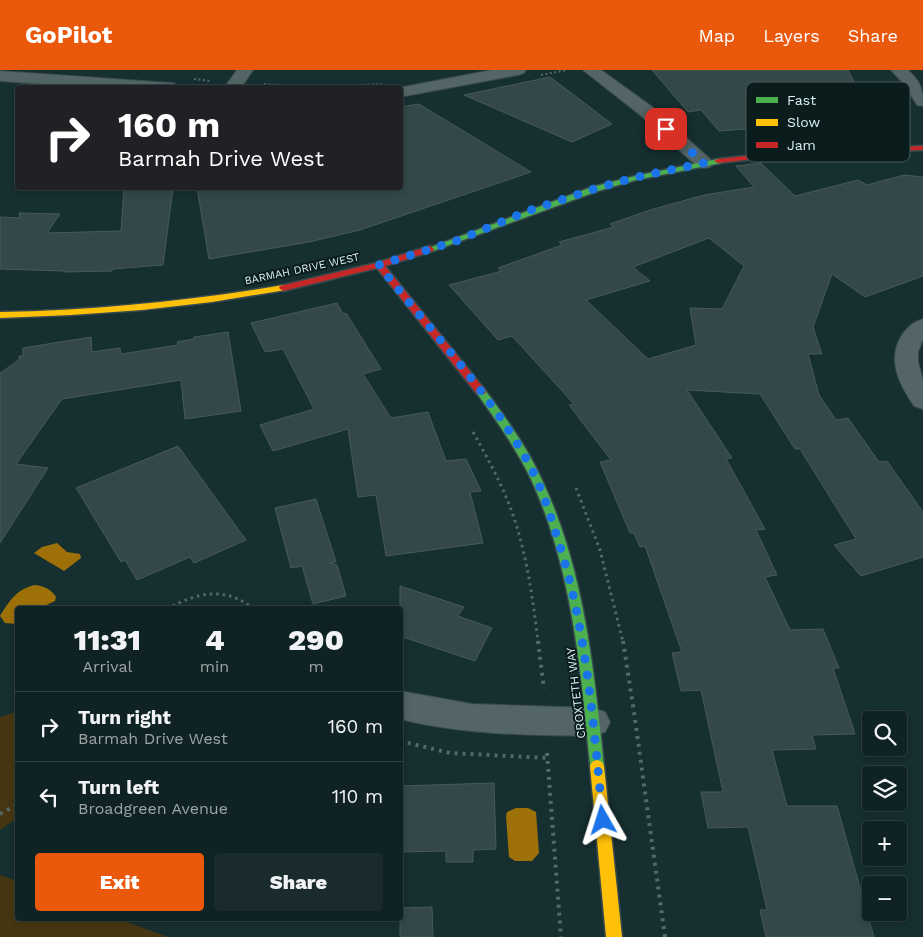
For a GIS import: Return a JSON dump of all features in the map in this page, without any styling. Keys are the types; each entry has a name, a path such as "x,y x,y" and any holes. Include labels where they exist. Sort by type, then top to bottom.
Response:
{"street":[{"path":"234,85 245,70"},
{"path":"403,91 518,70"},
{"path":"591,70 645,110 704,163"},
{"path":"899,70 910,81 923,101"},
{"path":"0,76 140,85"},
{"name":"BARMAH DRIVE WEST","path":"910,148 923,148"},
{"name":"BARMAH DRIVE WEST","path":"0,315 74,313 192,301 327,278 379,265 456,241 528,211 597,188 637,177 704,163 746,158"},
{"name":"CROXTETH WAY","path":"379,265 491,403 540,486 564,559 581,628 593,722 614,937"},
{"path":"923,326 916,331 908,344 906,354 907,371 923,401"},
{"path":"403,706 424,712 483,720 593,722"}],"path":[{"path":"257,84 276,85"},
{"path":"360,85 383,84"},
{"path":"472,430 494,470 513,514 528,572 544,695"},
{"path":"174,606 202,595 218,593 245,600 251,606"},
{"path":"535,689 544,689"},
{"path":"403,742 450,753 548,758"},
{"path":"547,751 561,937"},
{"path":"0,814 15,806"}],"shaded area":[{"path":"57,543 67,552 80,554 81,558 64,571 34,553 42,547"},
{"path":"35,585 50,590 56,597 55,601 44,606 15,606 15,624 5,623 0,616 19,592"},
{"path":"15,713 15,819 0,830 0,717"},
{"path":"516,808 528,808 536,812 539,853 532,861 515,861 509,857 506,816 507,812"},
{"path":"0,875 15,880 15,921 124,921 168,937 0,937"}],"building":[{"path":"652,70 848,70 854,82 746,82 746,129 719,131 701,110 688,112"},
{"path":"550,77 612,124 572,142 464,95"},
{"path":"419,104 531,172 360,230 309,242 209,259 197,190 403,190 403,107"},
{"path":"761,163 795,196 858,180 867,185 904,175 923,177 923,276 865,297 832,274 813,327 822,354 808,354 819,395 836,420 848,418 879,462 887,461 923,512 923,557 861,576 834,545 856,539 800,449 795,449 760,394 687,390 732,458 726,459 765,529 756,530 777,575 765,577 790,630 823,629 839,668 833,668 855,734 812,735 816,749 772,750 787,806 837,806 862,895 862,921 869,921 874,937 766,937 760,910 767,910 748,827 708,828 701,792 723,792 701,690 681,691 672,653 682,652 645,546 640,547 634,533 630,533 600,462 611,460 569,405 574,404 512,336 498,340 449,285 502,271 498,268 562,245 559,242 614,227 610,224 650,210 704,195 754,187 736,166","holes":["709,238 744,266 722,309 690,308 696,345 648,359 586,300 650,281 633,267"]},
{"path":"124,190 173,190 163,265 112,269 112,271 64,272 0,269 0,217 20,218 19,213 60,214 47,233 121,231"},
{"path":"337,303 343,314 346,313 381,369 363,374 391,418 428,412 446,461 466,459 481,491 470,492 483,543 386,556 376,495 358,497 348,429 273,451 260,425 314,409 283,349 265,352 251,323"},
{"path":"228,332 241,411 185,419 181,380 62,399 16,464 48,468 0,543 0,373 19,360 19,356 23,356 23,348 91,337 92,352 120,348 121,354 178,345 177,342 194,339 194,337"},
{"path":"178,446 246,540 194,563 190,557 137,580 125,560 121,562 76,488"},
{"path":"316,499 336,562 330,563 337,565 346,596 313,604 302,566 291,568 275,508"},
{"path":"400,586 464,607 458,616 492,628 475,661 403,637 403,606 400,606"},
{"path":"494,783 496,849 473,850 473,862 446,862 446,851 403,852 403,786"},
{"path":"432,907 433,937 400,937 400,921 403,921 403,908"}],"traffic: fast":[{"path":"430,249 595,189 635,178 718,161"},
{"path":"481,392 507,428 530,466 542,492 565,558 580,627 590,696 597,766"}],"traffic: slow":[{"path":"0,315 142,308 283,288"},
{"path":"597,766 614,937"}],"traffic: jam":[{"path":"910,148 923,148"},
{"path":"718,161 746,158"},
{"path":"283,288 380,265 430,249"},
{"path":"379,265 481,392"}],"route":[{"path":"603,820 587,662 581,628 564,559 540,486 491,403 379,265 456,241 528,211 597,188 637,177 704,163 666,129"}]}
